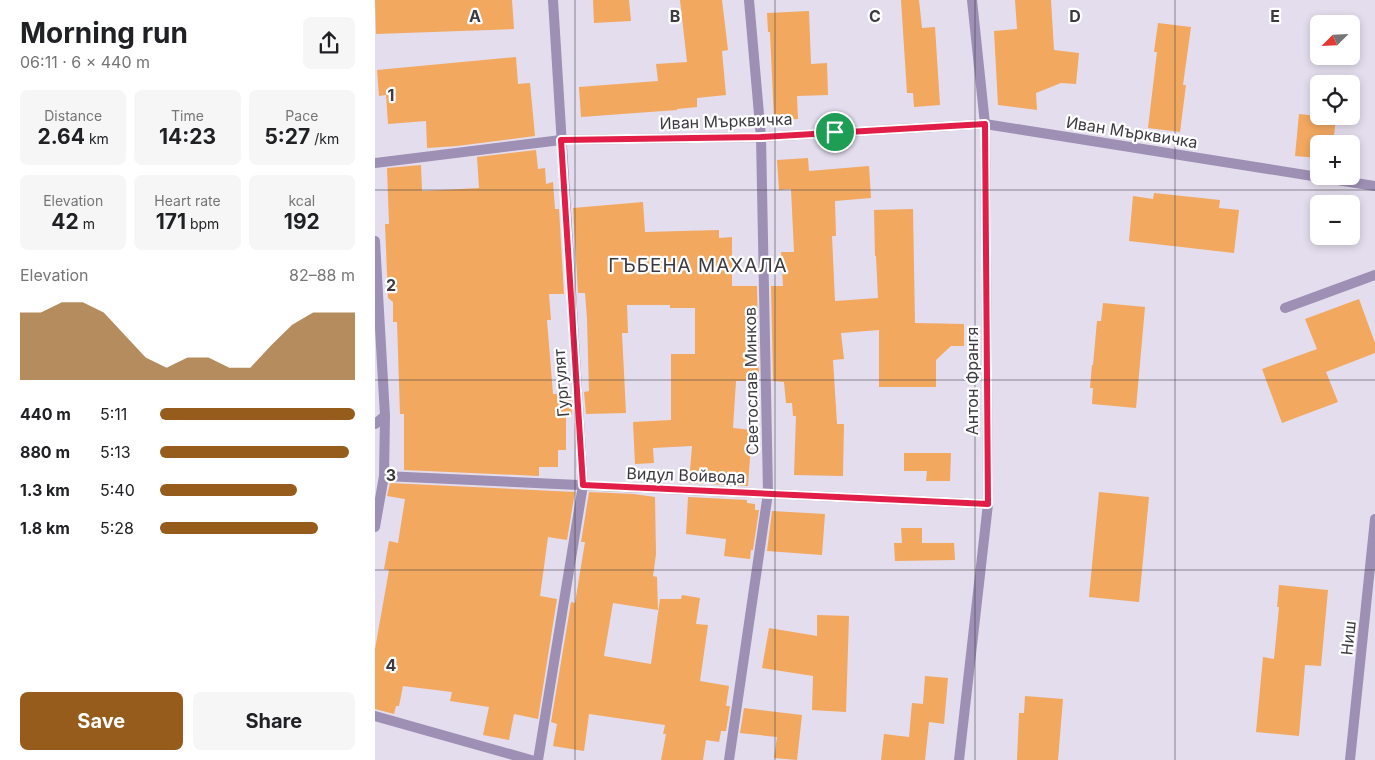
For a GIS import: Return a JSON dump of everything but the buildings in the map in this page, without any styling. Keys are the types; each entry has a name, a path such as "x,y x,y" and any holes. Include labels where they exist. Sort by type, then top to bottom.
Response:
{"street":[{"name":"Гургулят","path":"538,760 583,485 553,0"},
{"name":"Светослав Минков","path":"729,760 768,493 761,137 749,0"},
{"name":"Антон Франгя","path":"959,760 988,504 985,124 972,0"},
{"name":"Иван Мърквичка","path":"375,163 561,140 761,137 985,124 1375,186"},
{"path":"375,242 385,416 384,476 375,527"},
{"path":"1285,308 1375,275"},
{"path":"375,424 385,416"},
{"name":"Видул Войвода","path":"384,476 988,504"},
{"name":"Ниш","path":"1350,760 1375,519"},
{"path":"375,716 531,760"}],"district":[{"name":"ГЪБЕНА МАХАЛА","path":"698,265"}],"route":[{"path":"985,124 988,504 583,485 561,140 761,137 835,132 985,124"}]}
